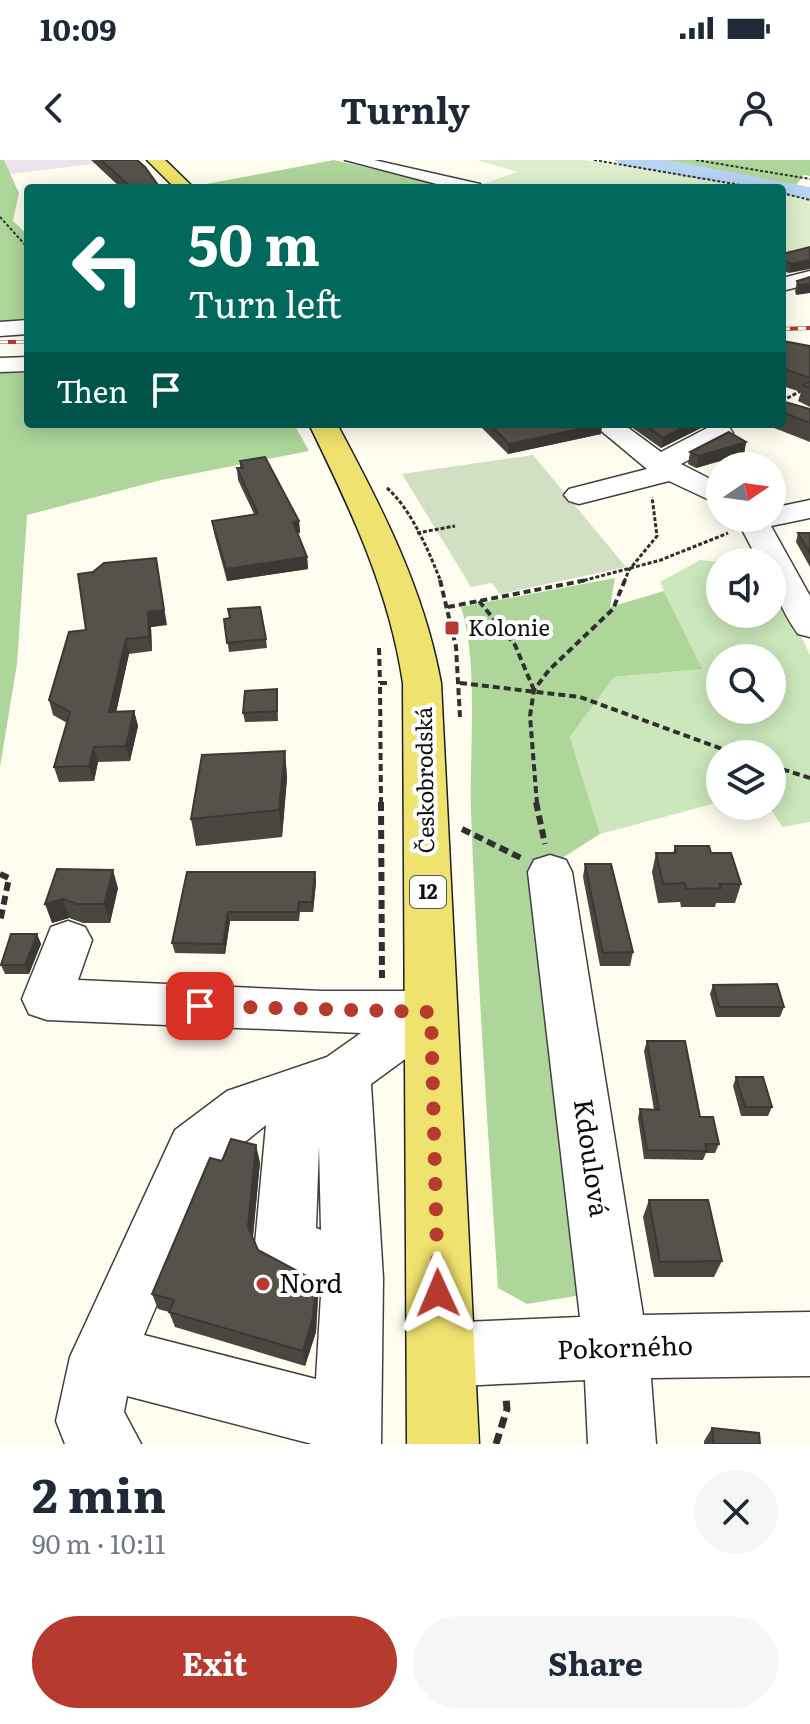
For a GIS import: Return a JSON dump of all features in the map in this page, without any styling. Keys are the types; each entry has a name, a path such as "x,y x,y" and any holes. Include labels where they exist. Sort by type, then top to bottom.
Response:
{"main road":[{"path":"155,160 181,184"},
{"name":"Českobrodská","path":"325,428 377,529 410,612 418,646 422,683 443,1444"}],"street":[{"path":"353,160 457,184"},
{"path":"786,284 810,277"},
{"path":"786,298 810,301"},
{"path":"0,329 24,327"},
{"path":"0,365 24,364"},
{"path":"611,428 661,470 706,490"},
{"path":"579,495 661,470 719,433"},
{"path":"786,513 810,509"},
{"path":"767,532 810,627"},
{"name":"Kdoulová","path":"550,872 616,1347 622,1444"},
{"path":"68,940 47,999 322,1012 431,1012"},
{"path":"107,1444 89,1421 102,1357 195,1148 246,1108 344,1074 431,1012"},
{"path":"102,1357 348,1432 352,1278 344,1074"},
{"name":"Pokorného","path":"440,1355 616,1347 810,1344"}],"path":[{"path":"594,160 735,184"},
{"path":"696,160 810,179"},
{"path":"786,194 810,200"},
{"path":"0,217 24,244"},
{"path":"786,399 810,386"},
{"path":"550,872 536,801 530,716 534,690 549,670 613,609 629,570 657,536 661,470"},
{"path":"417,533 455,526"},
{"path":"448,607 629,570 693,550 731,532"},
{"path":"479,601 515,645 534,690"},
{"path":"460,683 580,697 706,743"},
{"path":"786,770 810,778"},
{"path":"460,829 550,872"},
{"path":"0,874 9,878 0,922"}],"shaded area":[{"path":"4,160 125,160 10,174"}],"green space":[{"path":"0,160 4,160 19,193 13,221 24,231 24,336 0,337"},
{"path":"334,160 438,184 206,184"},
{"path":"477,160 583,160 736,184 483,184 518,172"},
{"path":"634,160 810,160 810,176 804,175 794,188 786,184"},
{"path":"786,194 810,199 810,253 786,261"},
{"path":"0,373 24,373 24,428 296,428 309,451 161,480 27,515 17,664 0,767"},
{"path":"533,455 626,567 500,594 492,583 471,587 402,474"},
{"path":"700,560 706,561 706,628 786,628 786,604 810,655 810,822 782,827 778,820 786,820 786,740 706,740 706,806 600,834 570,737 614,677 701,669 660,582"},
{"path":"615,578 610,607 664,591 702,669 614,677 570,737 600,834 537,874 593,1293 527,1304 498,1288 473,873 472,680 467,629 461,607"}],"building":[{"path":"101,160 137,160 157,184 128,184"},
{"path":"810,247 810,260 791,264 786,262 786,253"},
{"path":"810,277 810,284 799,285 797,281"},
{"path":"786,342 810,346 810,378 786,369"},
{"path":"786,402 810,409 810,423 786,414"},
{"path":"493,428 583,428 509,444"},
{"path":"649,428 683,428 663,438"},
{"path":"729,432 746,442 699,456 690,452"},
{"path":"265,457 299,521 293,522 307,557 226,569 212,521 258,514 237,468 243,468 240,461"},
{"path":"798,533 810,533 810,553"},
{"path":"156,558 164,610 148,612 149,637 126,639 109,712 134,711 126,746 94,747 89,766 54,767 70,712 49,700 69,632 86,630 78,574 93,572 104,563"},
{"path":"260,607 266,639 227,643 224,619 230,618 228,609"},
{"path":"277,689 277,711 243,713 245,691"},
{"path":"285,751 279,810 191,819 202,755"},
{"path":"675,846 709,846 711,853 731,853 741,884 686,889 685,883 663,884 656,853 676,853"},
{"path":"585,864 611,864 633,952 603,953"},
{"path":"57,869 113,870 104,904 77,904 63,899 45,904"},
{"path":"187,872 315,872 312,902 299,902 298,912 228,912 223,944 172,943"},
{"path":"11,934 37,934 25,965 1,965"},
{"path":"777,984 784,1007 719,1007 713,985"},
{"path":"647,1041 685,1041 700,1117 713,1117 719,1144 705,1144 707,1151 647,1150 640,1109 659,1110"},
{"path":"736,1077 763,1077 772,1107 745,1107"},
{"path":"231,1139 256,1145 248,1227 258,1250 316,1281 313,1317 303,1351 169,1312 174,1300 152,1294 210,1158 222,1161"},
{"path":"649,1200 708,1200 722,1261 660,1262"},
{"path":"712,1428 759,1433 760,1444 714,1444"}],"waterway":[{"path":"624,160 765,184"},
{"path":"786,188 810,193"}],"railway":[{"path":"786,329 810,328"},
{"path":"0,342 24,342"}],"place":[{"name":"Kolonie","path":"452,628"},
{"name":"Nord","path":"263,1284"}],"route":[{"path":"200,1006 322,1012 431,1012 438,1293"}]}
